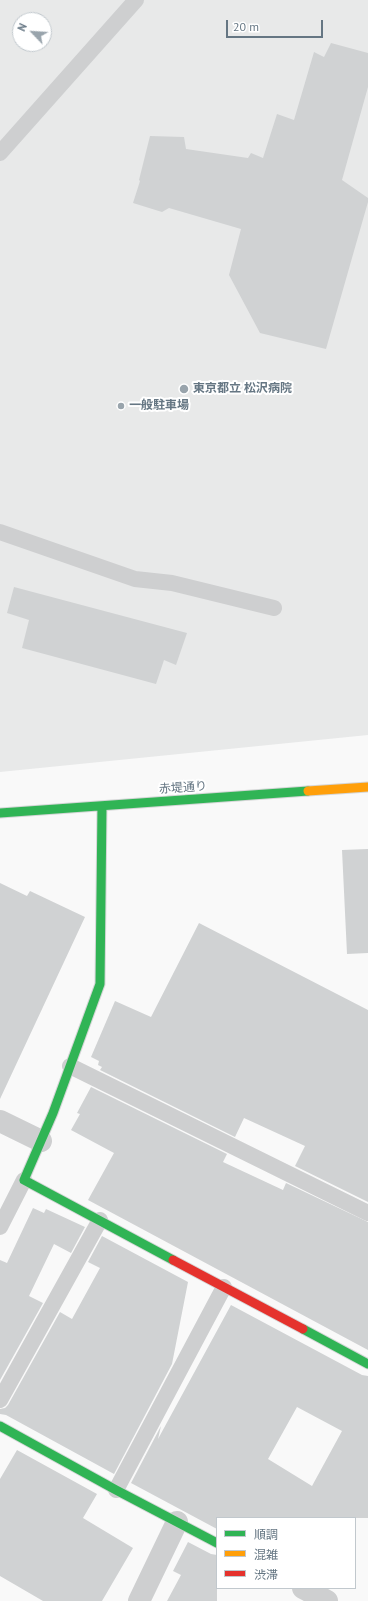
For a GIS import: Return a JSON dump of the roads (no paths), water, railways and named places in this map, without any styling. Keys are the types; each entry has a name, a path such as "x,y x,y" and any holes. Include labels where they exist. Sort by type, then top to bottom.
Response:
{"street":[{"name":"赤堤通り","path":"0,813 368,787"},
{"path":"102,806 100,984 41,1141 24,1180 368,1364"},
{"path":"0,1121 41,1141"},
{"path":"0,1426 116,1490 216,1542"},
{"path":"139,1601 177,1522"},
{"path":"305,1589 327,1601"}],"lane":[{"path":"0,153 136,0"},
{"path":"0,532 136,579 172,583 274,608"},
{"path":"70,1066 368,1213"},
{"path":"0,1227 24,1180"},
{"path":"0,1400 100,1220"},
{"path":"116,1490 224,1287"}],"place":[{"name":"東京都立 松沢病院","path":"184,389"},
{"name":"一般駐車場","path":"121,406"}]}
